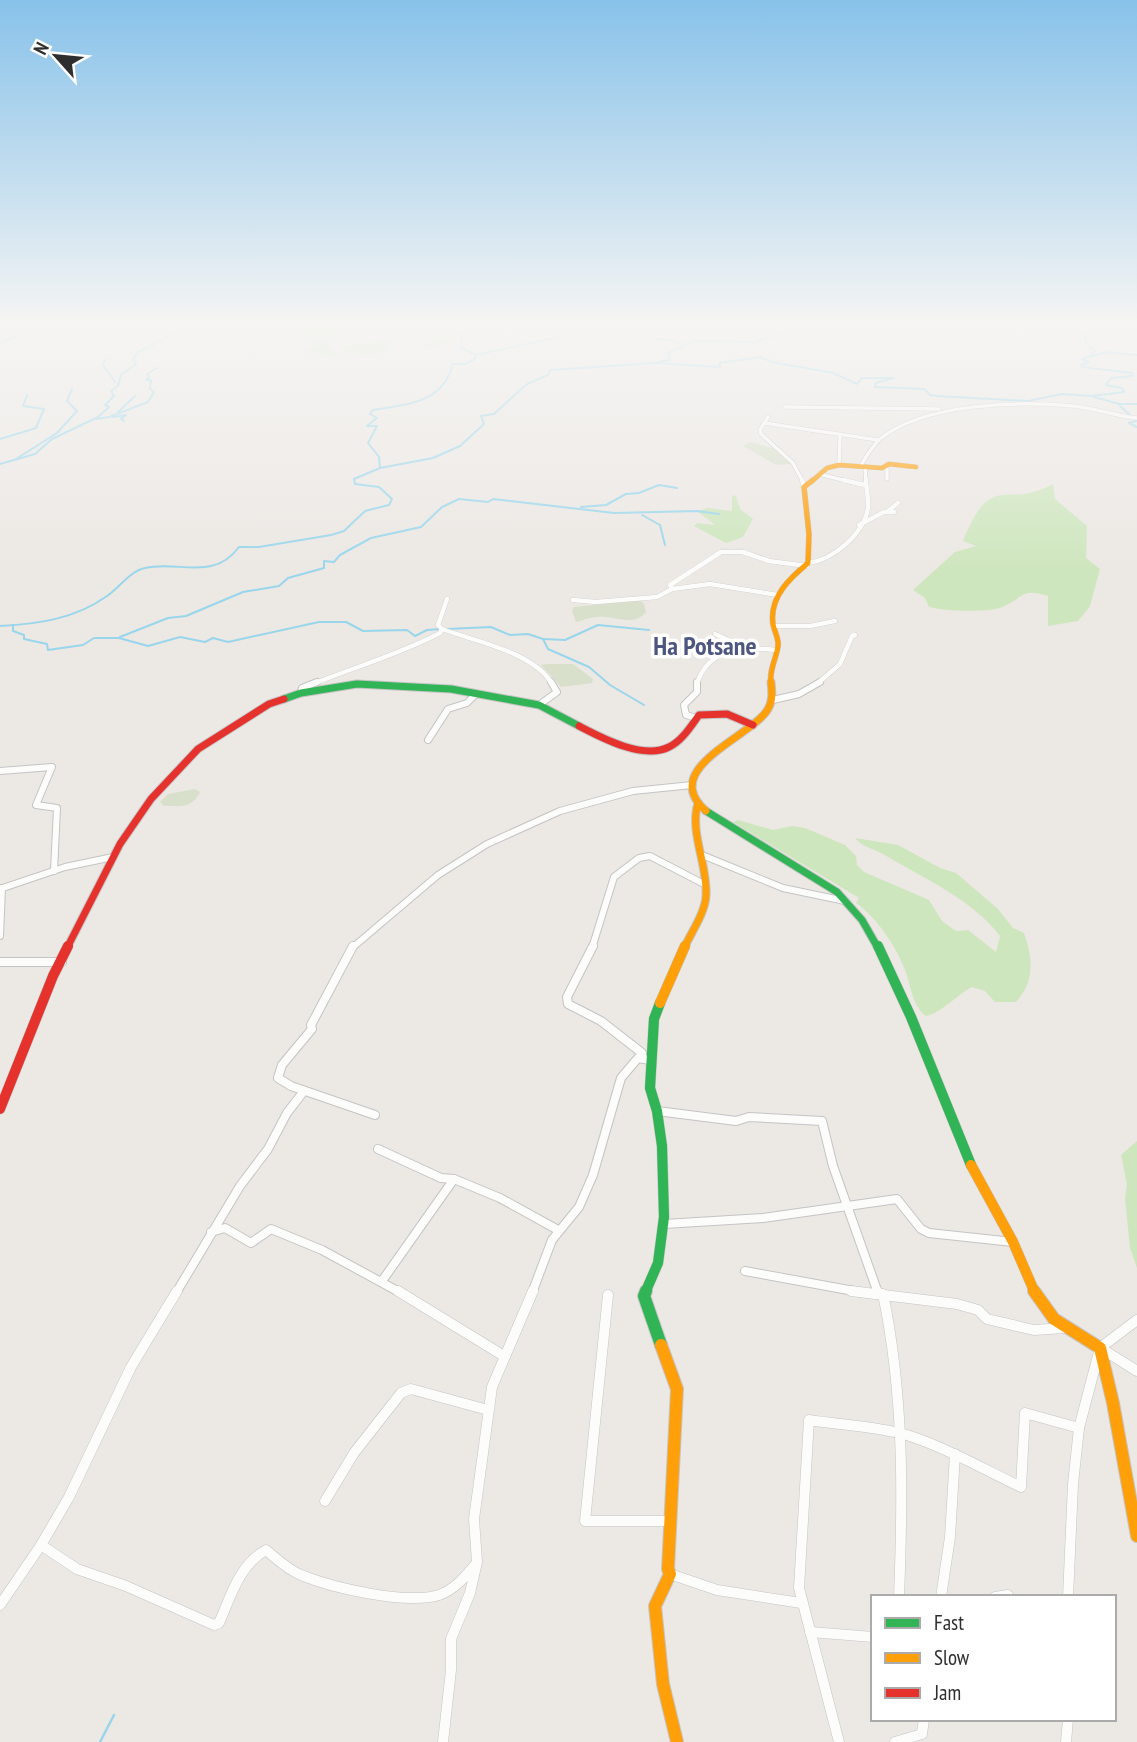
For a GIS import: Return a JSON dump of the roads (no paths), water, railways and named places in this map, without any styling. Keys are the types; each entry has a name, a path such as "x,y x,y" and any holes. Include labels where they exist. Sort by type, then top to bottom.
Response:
{"street":[{"path":"808,407 939,409"},
{"path":"861,465 878,440 899,426 919,419 986,407"},
{"path":"1082,407 1137,418"},
{"path":"768,417 760,430 761,434 795,464 802,474 809,534 808,564 786,582 774,604 772,626 779,643 770,667 773,701 766,714 715,750 699,766 692,778 698,803 740,834 847,901 872,937 890,971 911,1017 964,1153 1013,1242 1034,1291 1054,1319 1137,1371"},
{"path":"764,423 878,440"},
{"path":"839,464 840,436"},
{"path":"804,487 827,468 839,464 861,465 885,472 889,464 916,467"},
{"path":"672,589 670,585 721,552 743,552 769,561 808,564 825,562 832,558 859,525 868,508 866,472 861,465"},
{"path":"819,474 865,485"},
{"path":"859,525 898,503"},
{"path":"888,511 894,512"},
{"path":"573,600 596,602 657,597 672,589 710,584 778,596"},
{"path":"447,599 438,625 442,629 495,646 543,674 555,686 556,692 539,705"},
{"path":"772,626 810,626 835,621"},
{"path":"301,693 302,688 391,653 412,648 442,629"},
{"path":"715,634 744,647 776,650"},
{"path":"773,701 796,696 833,672 847,653 852,636 855,635"},
{"path":"696,718 686,715 684,705 697,692 697,682 702,671 716,657 744,647"},
{"path":"0,1109 30,1030 62,962 113,858 151,799 198,749 270,704 301,693 377,683 452,689 539,705 603,738 649,750 665,749 674,743 685,735 699,715 718,712 732,714 753,725"},
{"path":"428,740 448,709 467,703 475,695"},
{"path":"0,771 52,767 36,805 57,808 54,871"},
{"path":"375,1115 304,1091 278,1078 282,1065 312,1029 311,1025 336,974 354,946 438,875 487,845 560,811 633,791 692,785"},
{"path":"698,803 694,816 702,855 706,899 677,960 654,1019 646,1059 657,1111 664,1178 664,1224 658,1263 644,1296 677,1389 668,1569 670,1574 684,1581 723,1591 801,1603"},
{"path":"702,855 774,884 826,899 847,901"},
{"path":"646,1059 601,1021 568,1004 567,997 594,944 614,877 626,866 639,858 650,856 704,884"},
{"path":"0,936 1,889 100,858 113,858"},
{"path":"0,962 62,962"},
{"path":"443,1742 451,1670 451,1639 470,1593 477,1562 474,1519 492,1387 523,1317 543,1261 558,1230 579,1207 593,1175 621,1078 638,1058 646,1059"},
{"path":"0,1605 41,1545 69,1497 131,1367 212,1232 304,1091"},
{"path":"657,1111 736,1121 749,1117 822,1121 833,1166 881,1294 897,1356 903,1434 899,1595"},
{"path":"378,1149 441,1178 454,1179 517,1206 558,1230"},
{"path":"382,1281 454,1179"},
{"path":"664,1224 763,1219 897,1199 921,1228 929,1233 1013,1242"},
{"path":"212,1232 225,1228 251,1243 271,1229 322,1250 382,1281 504,1356"},
{"path":"745,1271 957,1304 978,1310 987,1319 1034,1330 1067,1328"},
{"path":"608,1295 585,1521 669,1521"},
{"path":"1068,1595 1071,1508 1079,1428 1101,1348 1137,1320"},
{"path":"1101,1348 1137,1536"},
{"path":"326,1501 354,1453 401,1393 411,1389 488,1410"},
{"path":"839,1742 806,1611 801,1603 800,1559 809,1420 903,1434 955,1454 1021,1487 1025,1413 1079,1428"},
{"path":"941,1595 950,1537 955,1454"},
{"path":"41,1545 77,1569 126,1586 214,1625 219,1622 246,1566 257,1553 266,1550 300,1574 367,1592 411,1596 437,1595 454,1587 477,1562"},
{"path":"670,1574 655,1606 663,1684 677,1742"},
{"path":"810,1632 871,1637"},
{"path":"895,1742 922,1734 924,1721"},
{"path":"1066,1742 1068,1721"}],"waterway":[{"path":"0,439 36,428 44,409 32,407"},
{"path":"16,459 57,433 77,411 73,407"},
{"path":"0,464 35,454 52,439 98,417 109,407"},
{"path":"118,412 123,407"},
{"path":"96,419 134,407"},
{"path":"380,468 379,457 368,443 377,426 367,426 377,418 370,414 373,410 391,407"},
{"path":"380,468 433,458 460,446 484,424 481,416 494,414 501,407"},
{"path":"1121,407 1130,415"},
{"path":"113,417 126,415 121,419 124,421"},
{"path":"1135,418 1136,421 1129,423 1137,427"},
{"path":"13,625 42,622 82,610 95,604 134,573 145,568 207,567 229,558 239,547 259,547 344,531 365,511 389,505 392,499 379,487 355,484 354,479 380,468"},
{"path":"581,507 606,505 626,494 639,493 659,485 677,488"},
{"path":"120,637 168,618 186,616 243,592 279,586 288,578 324,568 324,561 334,562 340,555 371,538 421,527 442,507 459,499 488,502 493,499 614,513 697,511 719,514"},
{"path":"642,515 660,525 665,545"},
{"path":"13,625 13,631 24,635 24,639 47,644 48,650 83,645 94,638 119,638 148,646 180,637 205,642 213,638 228,642 319,622 346,622 363,631 407,630 415,636 427,630 441,629"},
{"path":"0,626 13,625"},
{"path":"543,639 565,640 598,625 649,630"},
{"path":"447,629 491,627 510,635 528,634 543,639"},
{"path":"543,639 548,649 589,667 610,685 644,705"},
{"path":"100,1742 114,1715"}],"district":[{"name":"Ha Potsane","path":"705,645"}]}
